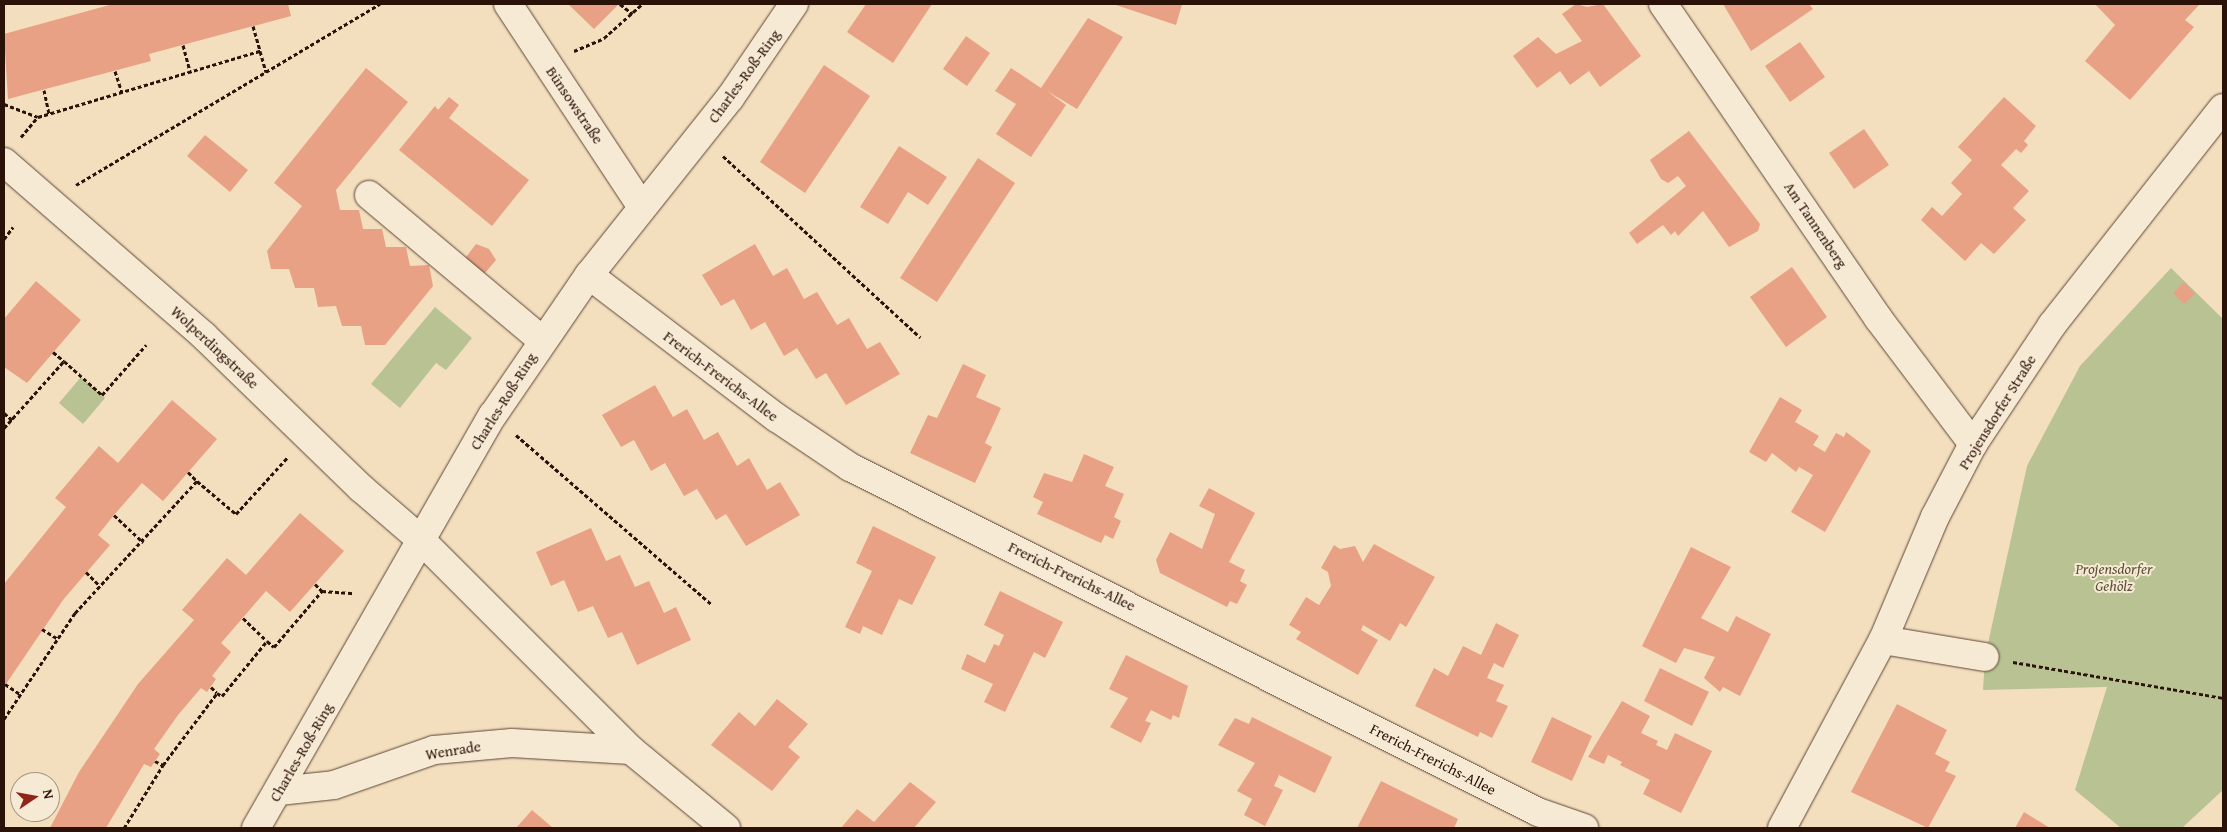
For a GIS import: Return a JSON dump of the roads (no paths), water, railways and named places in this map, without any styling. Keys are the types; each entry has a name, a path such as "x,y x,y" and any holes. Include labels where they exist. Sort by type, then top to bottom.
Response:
{"street":[{"name":"Bünsowstraße","path":"508,4 642,207"},
{"name":"Charles-Roß-Ring","path":"256,828 279,791 420,539 493,415 542,340 589,275 700,136 794,4"},
{"name":"Am Tannenberg","path":"1663,4 1878,318 1973,444"},
{"name":"Projensdorfer Straße","path":"1782,828 1883,640 1935,517 1973,444 2052,325 2223,108"},
{"name":"Wolperdingstraße","path":"10,152 48,201 204,336 420,539"},
{"path":"369,195 542,340"},
{"name":"Frerich-Frerichs-Allee","path":"589,275 777,418 850,467 1538,812 1584,828"},
{"path":"420,539 631,750 726,828"},
{"path":"1883,640 1985,657"},
{"name":"Wenrade","path":"279,791 334,785 434,750 512,743 631,750"}],"park label":[{"name":"Projensdorfer Gehölz","path":"2114,576"}]}
